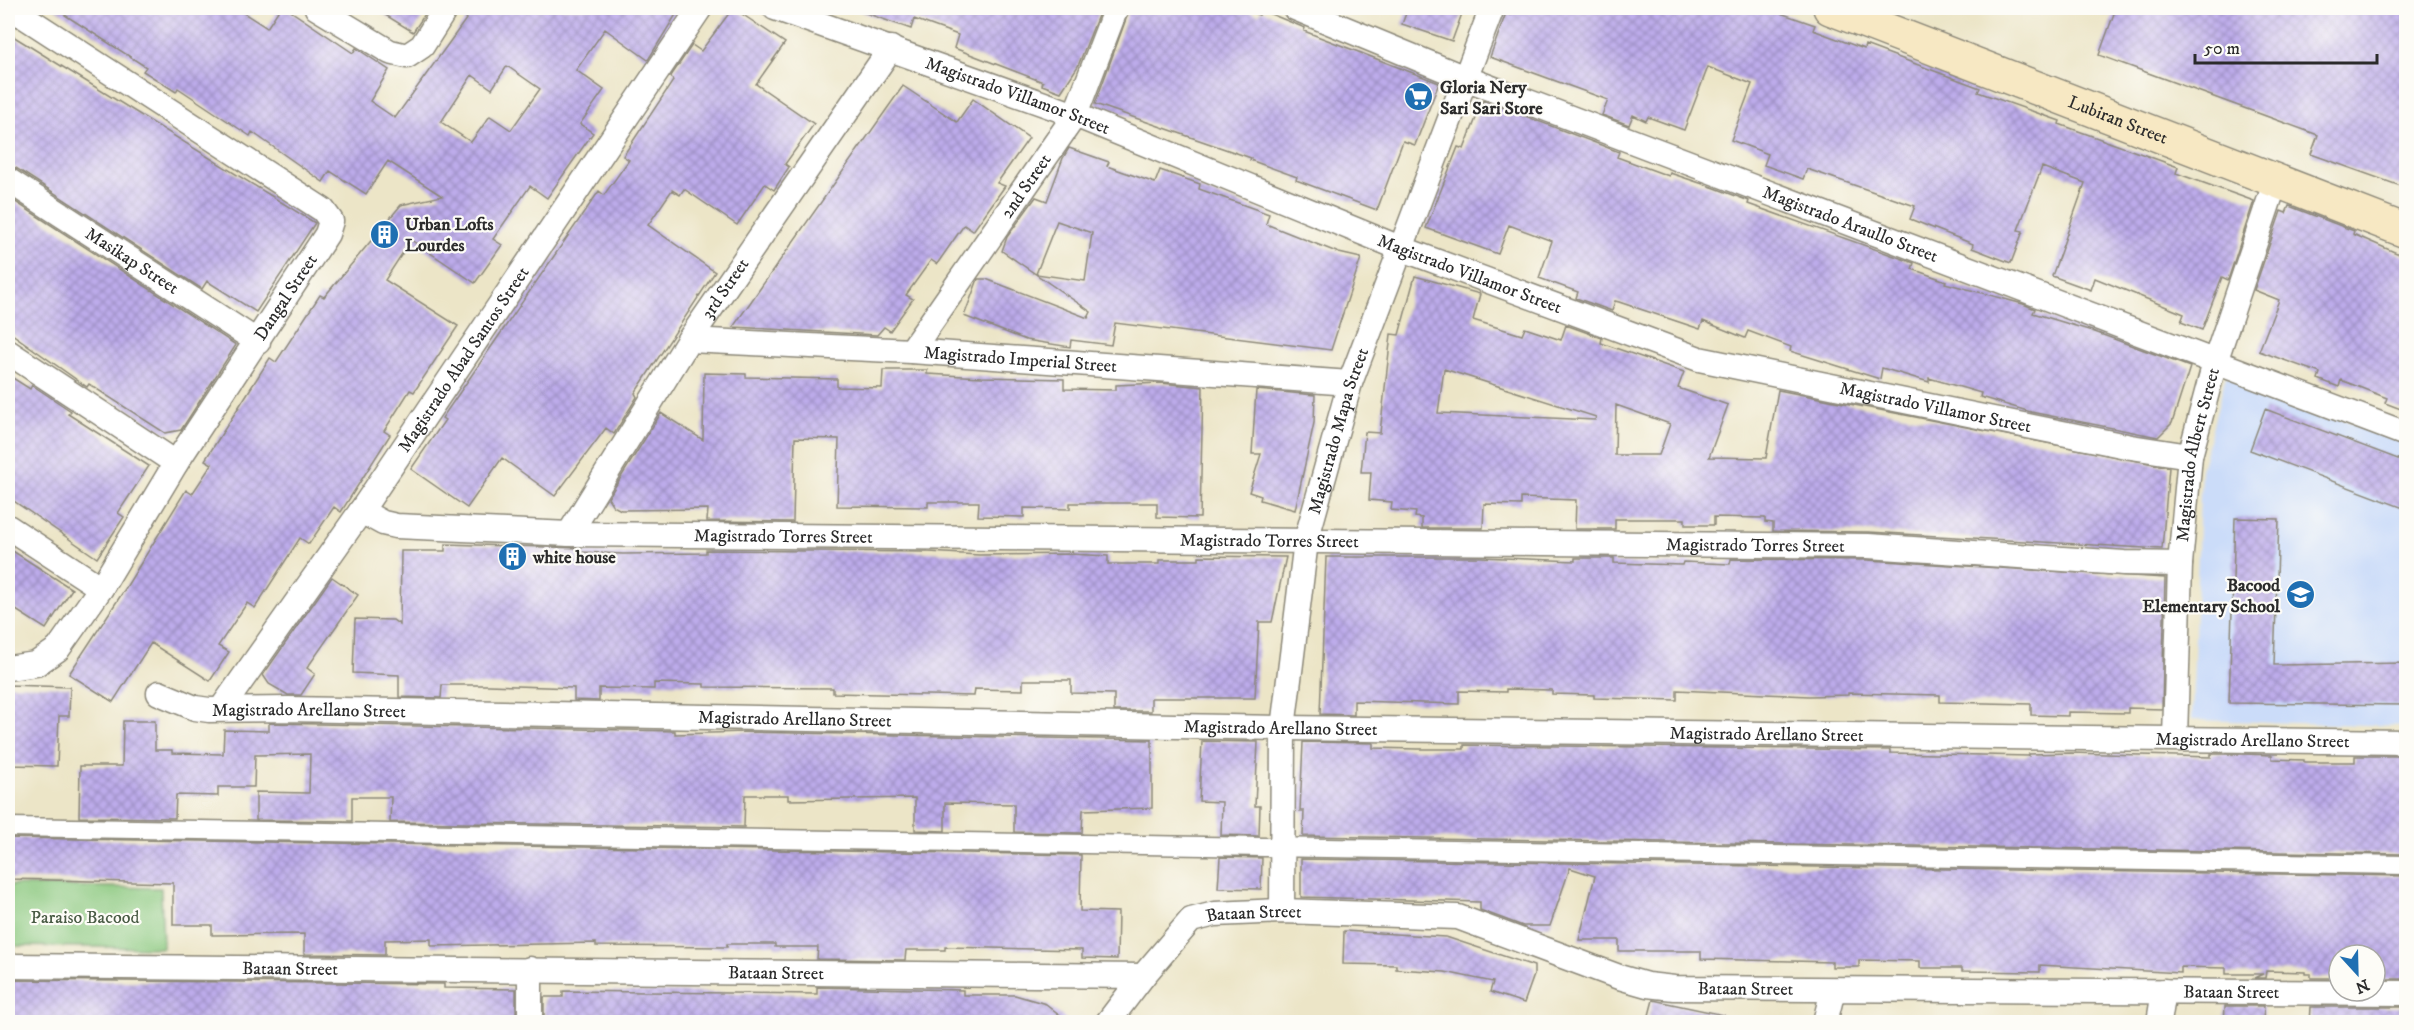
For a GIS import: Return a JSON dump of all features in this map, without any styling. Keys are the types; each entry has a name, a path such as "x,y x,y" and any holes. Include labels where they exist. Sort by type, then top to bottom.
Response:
{"main road":[{"name":"Lubiran Street","path":"1830,8 2406,231"}],"street":[{"name":"Dangal Street","path":"8,668 36,664 58,649 101,588 176,463 258,342 327,234 331,221 322,210 11,8"},
{"path":"317,8 390,52 407,56 422,46 446,8"},
{"name":"Magistrado Abad Santos Street","path":"222,708 361,511 700,8"},
{"name":"Magistrado Villamor Street","path":"775,8 1075,115 1400,248 1699,359 2119,445 2190,456"},
{"name":"2nd Street","path":"911,351 1075,115 1116,8"},
{"name":"Magistrado Araullo Street","path":"1295,8 1465,78 2406,434"},
{"name":"Magistrado Mapa Street","path":"1282,912 1283,728 1306,541 1350,383 1492,8"},
{"name":"3rd Street","path":"568,534 689,340 891,48"},
{"name":"Masikap Street","path":"8,180 258,342"},
{"name":"Magistrado Albert Street","path":"2175,738 2180,564 2190,456 2215,362 2276,180"},
{"name":"Magistrado Imperial Street","path":"689,340 911,351 1350,383"},
{"path":"8,352 176,463"},
{"name":"Magistrado Torres Street","path":"361,511 383,523 396,526 568,534 1868,546 2124,563 2180,564"},
{"path":"8,527 101,588"},
{"name":"Magistrado Arellano Street","path":"159,693 195,708 209,710 222,708 1283,728 2406,742"},
{"path":"8,827 2406,865"},
{"name":"Bataan Street","path":"8,966 1143,976 1191,920 1215,914 1282,912 1458,917 1619,977 1647,985 1674,988 2406,993"},
{"path":"530,969 530,1023"},
{"path":"1108,1023 1143,976"},
{"path":"1825,1023 1833,990"},
{"path":"2159,1023 2164,991"}],"shaded area":[{"name":"Bacood Elementary School","path":"2226,376 2406,443 2406,726 2192,720 2201,470"}],"green space":[{"name":"Paraiso Bacood","path":"8,885 161,888 163,948 8,946"}],"building":[{"path":"54,8 236,8 267,28 280,8 286,8 353,53 356,48 389,70 370,101 395,118 474,8 680,8 648,60 605,29 576,70 604,90 580,124 593,133 547,198 530,186 493,239 502,245 475,283 411,240 385,280 458,326 414,392 410,390 384,431 390,435 341,512 334,507 309,544 300,538 255,608 247,603 218,646 229,652 210,681 151,643 113,702 69,674 186,490 192,494 212,464 205,460 270,358 276,362 320,295 324,297 401,205 442,196 388,161 366,194 330,171 323,182 252,132 250,136 178,88 176,92 143,71 146,67","holes":["507,66 540,89 511,130 490,116 471,142 441,122 472,75 492,89"]},
{"path":"374,8 429,8 413,32"},
{"path":"733,8 785,43 756,84 814,124 785,164 789,167 774,190 765,184 737,225 684,189 680,195 672,190 648,225 715,272 635,393 637,397 614,434 606,428 555,496 502,458 467,508 411,469 445,420 442,418 599,191 604,195 629,160 623,156 673,81 671,76 692,45 701,51"},
{"path":"857,8 1101,8 1078,66 1061,92 1042,85 1043,82 954,48 958,35 914,19 911,29 857,10"},
{"path":"1130,8 1240,8 1259,15 1261,10 1305,28 1304,31 1439,83 1415,145 1403,141 1377,210 1296,180 1297,177 1250,160 1251,158 1095,104"},
{"path":"1408,8 1464,8 1452,41 1402,24"},
{"path":"1513,8 1766,8 1815,25 1813,30 1864,49 1865,45 1980,88 1978,92 2178,167 2176,173 2254,201 2228,280 2222,277 2202,330 2181,322 2184,314 2095,278 2091,290 2052,276 2085,183 2042,167 2018,230 2023,231 2011,263 1972,248 1973,244 1910,219 1915,206 1807,169 1803,179 1764,165 1768,154 1731,140 1752,84 1708,67 1684,130 1648,117 1646,121 1633,115 1629,125 1602,115 1608,100 1490,57 1506,13 1510,15"},
{"path":"2116,8 2406,8 2406,188 2311,154 2318,135 2099,55"},
{"path":"8,33 315,223 256,312 207,281 202,289 16,168 8,166"},
{"path":"903,86 957,122 973,99 1029,138 997,183 1005,186 973,231 964,225 937,264 931,260 906,295 913,299 890,331 884,327 877,335 733,327"},
{"path":"1483,100 1619,152 1617,157 1669,176 1670,173 1715,188 1749,201 1748,204 1914,263 1912,269 1946,281 1945,283 2023,304 2035,309 2033,313 2092,331 2190,367 2172,423 2158,437 2031,412 1980,397 1981,393 1929,378 1929,382 1882,368 1880,379 1790,351 1791,347 1748,331 1745,338 1703,321 1700,329 1615,301 1612,311 1576,298 1578,292 1539,278 1552,241 1509,225 1498,254 1426,228 1458,147 1464,149"},
{"path":"1069,148 1109,162 1107,166 1155,183 1160,170 1200,184 1199,189 1269,214 1266,224 1339,253 1361,258 1331,350 1115,323 1111,345 1071,340 1070,347 1026,340 964,316 978,279 986,279 1088,318 1091,312 1002,251 1007,237 1036,197 1047,201","holes":["1057,221 1092,233 1085,281 1036,274"]},
{"path":"8,197 236,345 181,430 165,433 89,384 87,387 8,331"},
{"path":"2289,206 2354,231 2353,234 2406,257 2406,411 2385,403 2387,398 2341,380 2339,387 2318,379 2320,373 2259,351 2279,300 2254,290 2281,211 2286,213"},
{"path":"1415,276 1480,294 1473,320 1522,335 1525,328 1561,340 1566,325 1602,338 1601,343 1684,372 1678,388 1728,405 1709,457 1766,458 1778,390 2169,467 2162,549 1869,532 1773,531 1773,523 1765,522 1765,518 1714,517 1714,525 1685,525 1685,519 1615,519 1615,529 1575,529 1576,500 1521,498 1521,505 1484,504 1483,528 1422,528 1422,518 1415,517 1416,512 1391,510 1392,502 1369,500 1371,472 1361,472 1365,432 1380,433 1391,334 1399,335","holes":["1444,369 1596,417 1595,420 1438,413","1616,405 1670,424 1659,455 1615,455"]},
{"path":"883,370 927,370 927,374 1064,379 1064,389 1116,390 1116,385 1160,383 1203,387 1200,518 1157,517 1157,503 1070,503 1070,509 1024,508 1024,517 978,516 979,502 928,502 928,507 837,506 839,439 795,438 793,522 707,521 708,509 621,510 613,506 608,498 661,413 703,440 704,373 746,374 746,377 837,379 837,387 882,388"},
{"path":"8,375 30,389 32,385 71,411 68,414 149,466 118,513 124,517 97,558 8,497"},
{"path":"1256,390 1315,395 1314,423 1295,510 1260,500 1261,496 1249,492 1261,454 1252,454"},
{"path":"2265,409 2406,462 2406,509 2250,450"},
{"path":"2235,518 2279,519 2274,665 2406,663 2406,705 2229,703"},
{"path":"445,544 580,548 580,552 623,554 706,553 706,550 929,552 979,555 1070,554 1108,556 1108,564 1159,564 1159,560 1199,560 1199,556 1286,557 1272,622 1259,622 1255,698 1151,698 1151,711 1114,711 1114,694 1071,693 1071,680 1023,680 1023,690 975,689 974,696 833,693 833,688 704,687 704,684 654,683 654,689 599,688 599,701 574,700 574,688 489,685 442,685 441,698 399,697 399,675 353,673 355,619 393,620 400,625 401,551 445,551"},
{"path":"8,548 72,589 46,629 8,605"},
{"path":"1326,557 1481,557 1575,561 1575,558 1614,558 1614,563 1682,565 1683,562 1730,564 1731,559 1867,560 2165,578 2162,709 2128,708 2128,713 2068,712 2068,716 2031,715 2031,704 1940,702 1940,695 1848,693 1848,695 1809,696 1677,690 1677,700 1594,698 1594,695 1552,694 1552,690 1506,689 1506,692 1459,691 1459,704 1354,701 1354,715 1320,714"},
{"path":"332,577 358,595 307,668 315,674 301,695 288,695 269,684 263,675"},
{"path":"8,685 70,687 69,716 59,716 57,766 8,765"},
{"path":"123,721 155,721 155,750 172,750 172,753 223,754 224,730 269,731 269,723 675,731 675,734 745,732 1152,740 1152,808 1083,810 1082,833 1014,832 1014,804 945,803 945,831 915,830 915,798 788,800 788,795 745,795 744,827 390,822 391,797 352,797 352,821 256,820 256,792 309,793 310,754 255,755 254,787 218,787 218,796 176,795 175,818 79,817 80,766 122,766"},
{"path":"1202,741 1258,742 1255,806 1260,806 1259,836 1221,835 1222,802 1199,801"},
{"path":"1303,742 1373,743 1373,748 1418,749 1464,749 1464,745 1890,750 1890,753 2029,756 2029,754 2071,753 2211,757 2211,754 2244,754 2272,755 2272,759 2304,760 2304,762 2355,762 2355,756 2406,756 2405,854 1303,836 1304,811 1300,811"},
{"path":"8,838 1081,855 1080,911 1118,912 1117,959 1082,958 1082,950 945,947 945,950 906,950 905,960 817,959 818,947 775,947 775,944 727,944 727,947 596,946 596,943 431,946 431,939 385,940 385,955 304,954 304,934 212,935 212,925 173,925 173,883 8,879"},
{"path":"1220,857 1262,858 1261,889 1218,888"},
{"path":"1301,859 2406,876 2406,976 2404,979 2387,979 2387,943 2327,943 2327,978 2311,978 2311,974 2305,974 2305,972 2266,971 2265,978 2254,978 2263,974 2226,974 2226,968 2181,967 2181,973 2040,965 2040,972 1962,971 1962,968 1920,968 1920,961 1859,960 1859,967 1832,967 1832,962 1701,959 1701,951 1619,951 1619,940 1579,940 1595,876 1570,868 1550,926 1523,926 1480,910 1480,902 1301,897"},
{"path":"1344,931 1446,937 1534,966 1534,975 1524,1003 1490,992 1493,982 1445,972 1396,969 1396,965 1343,964"},
{"path":"8,980 444,984 444,988 516,989 516,1023 8,1023"},
{"path":"817,987 963,990 963,995 1015,995 1046,1004 1070,1023 544,1023 544,997 563,997 563,991 817,994"},
{"path":"1653,1000 1724,1015 1723,1023 1647,1023"},
{"path":"2225,1006 2264,1006 2263,1023 2224,1023"},
{"path":"2311,1007 2403,1007 2403,1023 2310,1023"}],"place":[{"name":"Gloria Nery Sari Sari Store","path":"1419,97"},
{"name":"Urban Lofts Lourdes","path":"384,234"},
{"name":"white house","path":"512,557"},
{"name":"Bacood Elementary School","path":"2301,595"}]}
